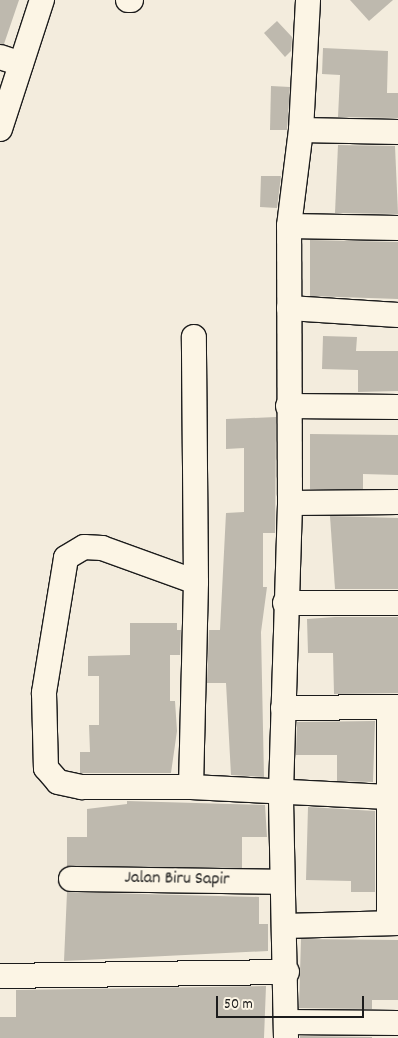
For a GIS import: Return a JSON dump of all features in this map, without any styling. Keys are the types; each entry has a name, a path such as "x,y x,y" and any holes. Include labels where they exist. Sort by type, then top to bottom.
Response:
{"street":[{"path":"0,129 11,61 42,0"},
{"path":"308,0 301,130 289,226 288,406 290,502 285,603 281,791 282,882 287,972 286,1030 398,1024"},
{"path":"301,130 398,132"},
{"path":"289,226 398,228"},
{"path":"289,308 398,314"},
{"path":"191,786 196,582 194,337"},
{"path":"288,406 398,407"},
{"path":"290,502 398,502"},
{"path":"196,582 102,548 84,547 66,558 44,693 46,768 58,782 82,787 191,786 388,797"},
{"path":"285,603 398,603"},
{"path":"282,708 394,707 388,797 393,923 284,926"},
{"name":"Jalan Biru Sapir","path":"71,879 282,882"},
{"path":"0,976 287,972"}],"building":[{"path":"0,0 19,0 4,44 0,44"},
{"path":"350,0 393,0 369,21"},
{"path":"277,21 292,37 291,51 285,57 264,33"},
{"path":"323,48 388,51 387,93 398,93 398,118 338,117 340,75 322,74"},
{"path":"271,86 290,87 287,130 270,130"},
{"path":"338,145 395,146 398,214 335,213"},
{"path":"261,176 281,176 277,208 260,207"},
{"path":"310,240 398,242 398,299 310,296"},
{"path":"323,336 357,337 356,351 398,351 398,391 358,392 358,370 322,369"},
{"path":"276,417 275,533 263,533 263,587 267,587 261,632 264,777 231,775 226,683 207,683 209,630 220,630 226,513 244,512 244,448 226,449 226,419"},
{"path":"310,434 398,435 398,475 363,474 363,489 310,489"},
{"path":"330,516 398,518 398,589 335,589"},
{"path":"398,617 398,693 334,694 333,653 308,653 307,619"},
{"path":"130,623 177,623 177,630 181,630 180,655 170,655 170,701 175,701 177,731 171,773 80,773 80,752 90,752 89,725 99,725 99,676 88,676 88,656 130,655"},
{"path":"375,721 373,782 337,781 337,755 296,755 297,722"},
{"path":"127,801 265,805 267,837 242,837 242,868 67,866 67,837 87,837 87,809 127,804"},
{"path":"308,807 375,811 375,892 351,892 351,881 306,880"},
{"path":"67,892 259,897 259,924 268,924 268,951 64,961"},
{"path":"301,939 398,940 398,1000 372,1000 372,1009 299,1008"},
{"path":"266,986 264,1038 0,1038 0,1017 16,1017 16,990"},
{"path":"300,1036 372,1037 372,1038 300,1038"}]}
